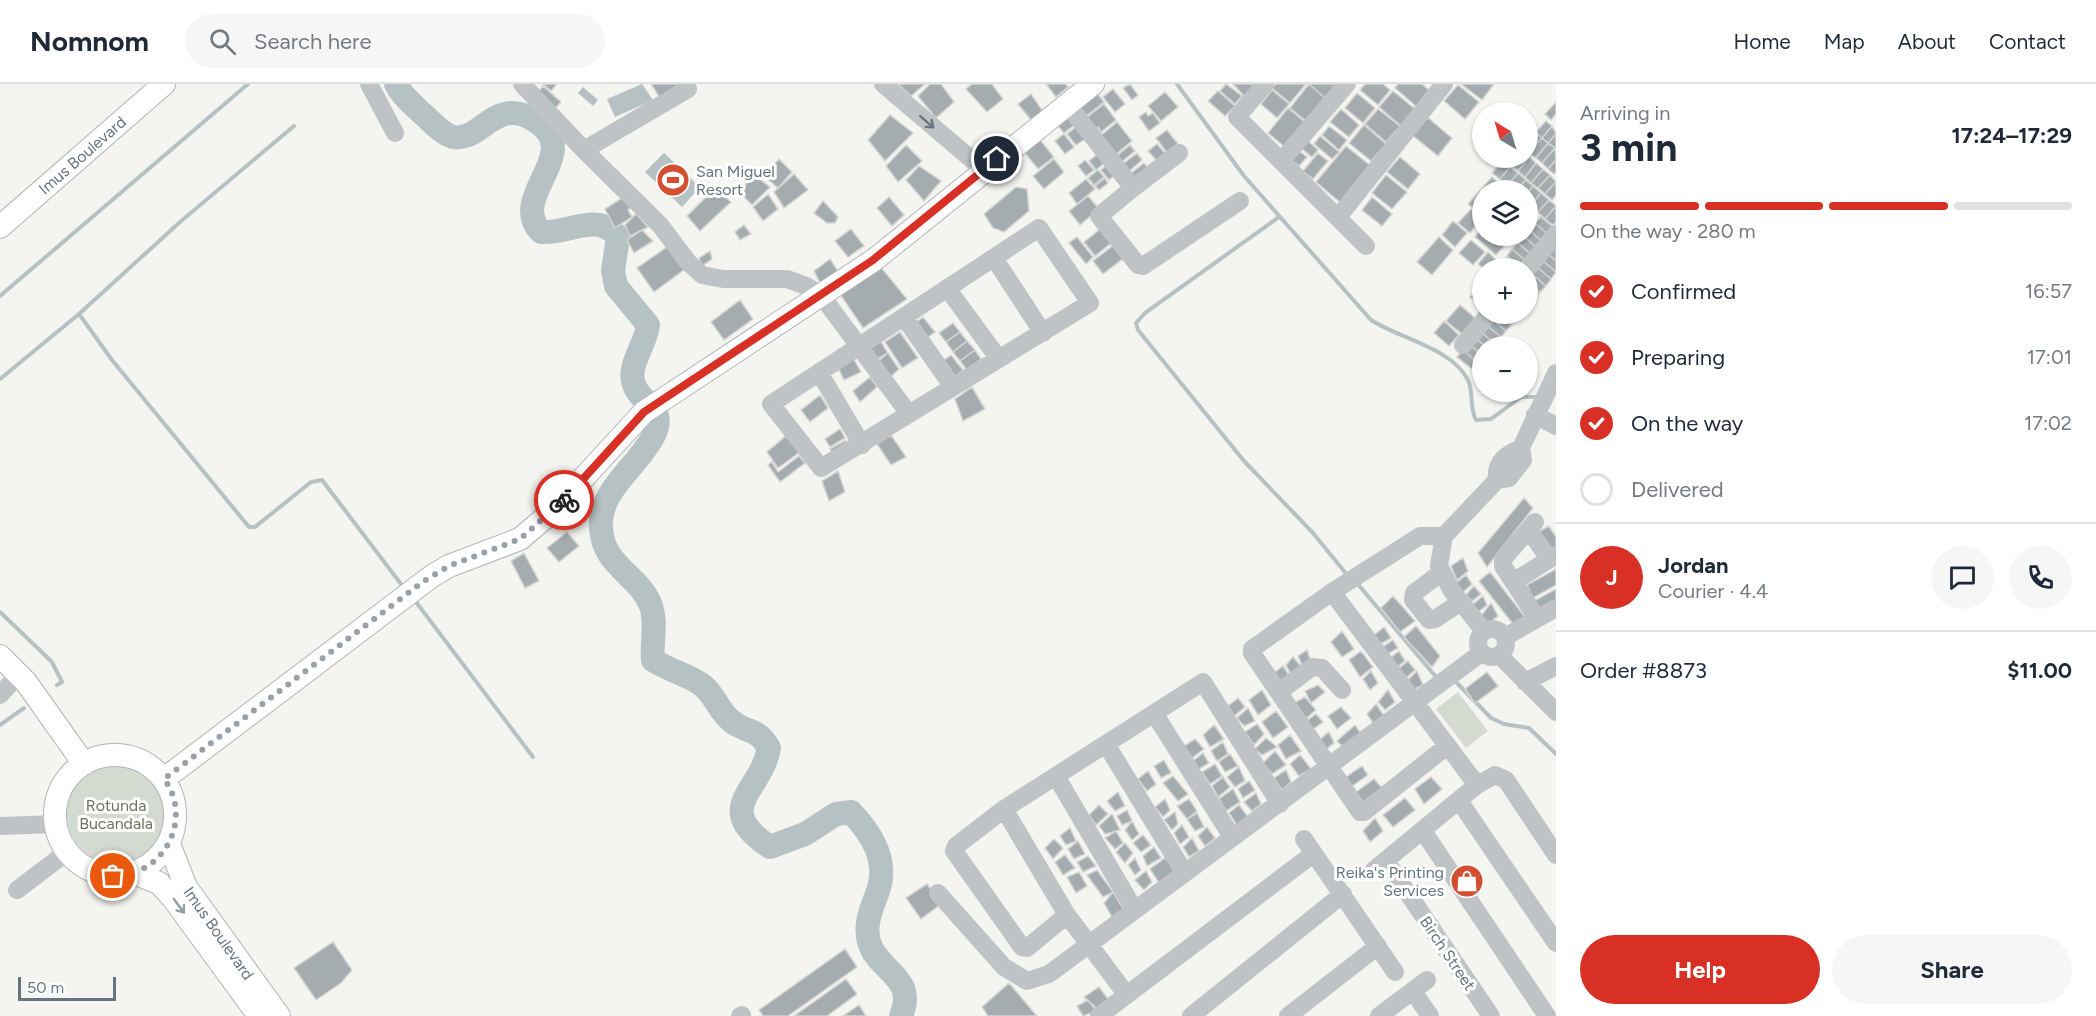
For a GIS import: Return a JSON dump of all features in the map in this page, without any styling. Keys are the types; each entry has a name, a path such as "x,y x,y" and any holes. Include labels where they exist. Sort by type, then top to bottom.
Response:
{"main road":[{"name":"Imus Boulevard","path":"0,227 164,84"},
{"path":"164,779 432,576 449,566 520,539 554,510 651,407 888,249 1093,84"},
{"path":"0,656 19,674 84,764"},
{"path":"109,755 122,755 147,763 164,779 172,794 176,808 176,820 169,844 148,866 134,873 113,876 93,872 79,864 67,852 56,824 59,793 74,771 84,764 109,755"},
{"name":"Imus Boulevard","path":"169,844 186,887 279,1016"},
{"name":"Imus Boulevard","path":"134,873 159,883 172,897 259,1016"}],"street":[{"path":"369,84 395,133"},
{"path":"522,84 584,150 660,225 688,262 702,275 723,279 787,279 821,295 909,414"},
{"path":"883,84 984,170"},
{"path":"1265,84 1238,117 1339,216 1366,246"},
{"path":"1282,160 1347,84"},
{"path":"1339,216 1444,84"},
{"path":"584,150 688,89"},
{"path":"1067,104 1133,188"},
{"path":"1179,153 1099,216 1138,265 1143,266 1240,201"},
{"path":"1039,228 1090,303 862,445 821,468 771,404 947,288 1039,228"},
{"path":"1536,258 1556,234"},
{"path":"994,258 1043,333"},
{"path":"947,288 999,359"},
{"path":"904,317 953,387"},
{"path":"1463,345 1481,324"},
{"path":"819,372 862,445"},
{"path":"1484,631 1461,602 1439,566 1444,536 1497,480 1496,471 1501,460 1508,453 1521,448 1556,373"},
{"path":"1535,415 1556,426"},
{"path":"1513,582 1552,557 1532,526 1503,559 1503,566 1513,582 1537,618"},
{"path":"1444,536 1420,536 1332,592 1252,649 1252,653 1361,812 1447,746"},
{"path":"1442,572 1414,593 1413,600 1429,620 1435,619 1461,602"},
{"path":"1332,592 1477,785"},
{"path":"1505,637 1556,608"},
{"path":"1492,629 1500,631 1505,637 1505,647 1499,655 1490,657 1481,652 1478,645 1479,637 1484,631 1492,629"},
{"path":"938,893 1004,967 1028,981 1049,974 1184,872 1330,767 1481,652"},
{"path":"1499,655 1556,712"},
{"path":"1525,682 1556,666"},
{"path":"1280,691 1312,667 1322,668 1342,690"},
{"path":"0,695 19,674"},
{"path":"1067,915 1027,948 1022,947 954,851 956,846 1004,810 1205,682 1280,804"},
{"path":"1154,713 1232,837"},
{"path":"1106,744 1184,872"},
{"path":"1547,1016 1423,831 1477,785 1495,775 1506,780 1556,855"},
{"path":"1056,776 1134,909"},
{"path":"1460,801 1556,943"},
{"path":"1004,810 1067,915 1126,994"},
{"path":"0,826 56,824"},
{"name":"Birch Street","path":"1423,831 1380,865 1491,1016"},
{"path":"1108,1014 1126,994 1309,846 1395,972"},
{"path":"17,890 67,852"},
{"path":"1191,1016 1343,894"},
{"path":"1288,1016 1378,946"},
{"path":"1379,1016 1420,985 1430,1016"}],"green space":[{"path":"1458,692 1488,731 1466,748 1436,709"},
{"name":"Rotunda Bucandala","path":"116,765 135,768 151,779 162,795 165,814 162,833 151,849 135,860 116,863 97,860 81,849 70,833 67,814 70,795 81,779 97,768"}],"shaded area":[{"path":"642,84 653,100 615,117 607,99"},
{"path":"583,87 598,100 593,106 578,93"},
{"name":"San Miguel Resort","path":"664,153 700,187 682,207 645,172"}],"building":[{"path":"543,84 557,84 551,91"},
{"path":"651,84 683,84 660,98"},
{"path":"898,84 925,84 911,96"},
{"path":"930,84 941,84 954,102 936,118 918,96"},
{"path":"972,84 992,84 1003,99 987,112 966,89"},
{"path":"1046,84 1066,84 1068,87 1056,97"},
{"path":"1130,84 1138,95 1132,100 1123,88"},
{"path":"1226,84 1242,96 1235,104 1220,91"},
{"path":"1233,84 1257,84 1245,97"},
{"path":"1276,84 1306,84 1290,103 1272,88"},
{"path":"1309,84 1325,98 1306,121 1290,108"},
{"path":"1309,84 1336,84 1325,98"},
{"path":"1365,84 1383,84 1390,90 1378,105 1360,90"},
{"path":"1398,84 1422,84 1431,92 1418,108 1395,88"},
{"path":"1461,84 1494,84 1482,100"},
{"path":"1458,85 1479,102 1472,102 1472,110 1465,119 1444,101"},
{"path":"543,86 561,102 552,112 534,97"},
{"path":"1094,89 1104,102 1081,120 1072,108"},
{"path":"1113,89 1125,104 1115,112 1103,97"},
{"path":"1272,90 1289,104 1277,118 1261,104"},
{"path":"1218,91 1235,106 1225,116 1208,101"},
{"path":"1393,91 1415,109 1401,126 1379,107"},
{"path":"1165,92 1178,107 1161,121 1148,106"},
{"path":"1357,93 1375,108 1363,123 1345,108"},
{"path":"1031,94 1044,113 1032,121 1018,104"},
{"path":"1556,102 1556,114 1551,120 1545,114"},
{"path":"1104,104 1116,120 1101,132 1098,127 1095,130 1086,118"},
{"path":"1288,108 1306,123 1285,147 1268,133"},
{"path":"1341,109 1359,125 1349,137 1330,122"},
{"path":"1378,109 1400,126 1386,142 1365,124"},
{"path":"1068,112 1077,123 1064,133 1055,122"},
{"path":"1146,112 1148,116 1153,113 1160,123 1149,131 1139,117"},
{"path":"890,115 913,133 885,161 868,140"},
{"path":"1427,117 1452,138 1438,156 1412,135"},
{"path":"1546,121 1552,126 1542,138 1538,134 1538,130"},
{"path":"1117,122 1132,141 1114,156 1099,137"},
{"path":"1078,125 1088,137 1076,145 1067,134"},
{"path":"1364,125 1386,144 1371,161 1349,143"},
{"path":"1329,126 1347,140 1339,150 1322,135"},
{"path":"1552,126 1556,134 1548,143 1542,138"},
{"path":"1167,130 1178,144 1167,153 1156,138"},
{"path":"1064,134 1074,147 1065,154 1055,141"},
{"path":"1556,134 1556,147 1555,148 1548,143"},
{"path":"1036,135 1054,157 1038,169 1020,147"},
{"path":"1320,136 1339,152 1332,159 1314,144"},
{"path":"1542,138 1548,143 1538,156 1538,143"},
{"path":"1307,140 1318,150 1312,157 1301,148"},
{"path":"1548,143 1555,148 1542,163 1538,160 1538,156"},
{"path":"1157,144 1165,153 1156,160 1148,151"},
{"path":"906,145 922,161 898,182 886,166"},
{"path":"1130,145 1135,151 1118,165 1113,159"},
{"path":"1346,146 1371,166 1341,203 1316,182"},
{"path":"1555,148 1556,160 1548,169 1542,163"},
{"path":"1299,151 1307,157 1299,166 1292,160"},
{"path":"1100,152 1107,161 1096,170 1089,161"},
{"path":"1137,153 1142,160 1125,175 1119,167"},
{"path":"1318,153 1328,161 1313,179 1303,171"},
{"path":"1400,157 1420,174 1408,189 1387,172"},
{"path":"779,159 792,172 778,188 763,175"},
{"path":"1054,159 1064,172 1044,189 1033,176"},
{"path":"1085,160 1094,170 1086,176 1078,166"},
{"path":"1556,160 1556,172 1554,174 1548,169"},
{"path":"1110,162 1118,172 1109,180 1101,170"},
{"path":"1144,163 1150,171 1135,183 1129,175"},
{"path":"1538,165 1543,169 1534,180 1528,180 1525,177 1532,168 1538,168"},
{"path":"919,166 941,181 924,201 906,180"},
{"path":"1496,168 1509,168 1500,179 1492,173"},
{"path":"1509,168 1518,173 1512,180 1500,179"},
{"path":"1520,168 1532,168 1525,177 1518,171"},
{"path":"1543,169 1550,175 1538,188 1538,180 1534,180"},
{"path":"1098,170 1104,177 1094,185 1088,178"},
{"path":"1518,173 1526,180 1512,180"},
{"path":"794,174 808,190 784,208 774,192"},
{"path":"754,175 770,187 752,205 739,192"},
{"path":"1386,175 1407,192 1392,209 1372,193"},
{"path":"1550,175 1556,182 1545,194 1538,188"},
{"path":"1105,178 1108,183 1099,190 1095,186"},
{"path":"1086,179 1095,189 1077,204 1069,193"},
{"path":"1556,182 1556,195 1552,200 1545,194"},
{"path":"1016,187 1027,189 1029,211 1004,232 993,228 984,214"},
{"path":"715,188 731,202 700,231 687,216"},
{"path":"1541,193 1549,200 1538,212 1538,197"},
{"path":"768,194 778,209 763,221 753,207"},
{"path":"625,196 633,206 628,210 632,217 615,228 605,209"},
{"path":"1088,196 1099,209 1080,225 1069,211"},
{"path":"889,197 904,215 892,226 877,208"},
{"path":"1372,197 1392,214 1382,226 1362,210"},
{"path":"1549,200 1556,206 1545,219 1538,212"},
{"path":"823,201 838,217 835,223 827,223 814,213"},
{"path":"1556,206 1556,222 1553,225 1545,219"},
{"path":"1471,209 1472,210 1470,233 1458,223"},
{"path":"636,214 648,227 630,236 625,225"},
{"path":"1541,217 1554,228 1549,235 1538,226 1538,220"},
{"path":"1453,221 1467,233 1455,247 1442,235"},
{"path":"744,225 751,234 740,240 735,232"},
{"path":"1104,226 1115,240 1095,256 1084,242"},
{"path":"1538,226 1549,235 1543,242 1538,238"},
{"path":"851,229 864,246 848,257 835,241"},
{"path":"642,230 653,241 634,253 627,240"},
{"path":"1077,237 1093,257 1086,264 1069,243"},
{"path":"1439,237 1453,250 1432,275 1417,262"},
{"path":"1538,238 1543,242 1537,248 1535,246 1538,246"},
{"path":"1471,240 1472,246 1478,246 1485,252 1479,258 1472,258 1472,264 1459,253"},
{"path":"1115,244 1125,257 1103,274 1093,261"},
{"path":"1486,246 1504,246 1496,255"},
{"path":"1515,246 1522,246 1532,255 1529,258 1522,258 1512,249"},
{"path":"1522,246 1535,246 1537,248 1532,255"},
{"path":"1553,246 1556,249 1556,261 1547,253"},
{"path":"667,247 685,269 654,292 637,268"},
{"path":"1512,249 1522,258 1509,258 1507,256"},
{"path":"710,251 712,259 702,266 699,258"},
{"path":"1488,252 1494,258 1483,258"},
{"path":"1547,253 1556,261 1556,272 1541,259"},
{"path":"830,259 838,271 820,283 814,271"},
{"path":"1541,259 1556,272 1551,279 1538,268"},
{"path":"879,265 907,299 863,328 840,294"},
{"path":"1538,268 1551,279 1546,286 1538,279"},
{"path":"1538,279 1546,286 1540,292 1538,290"},
{"path":"740,300 753,319 724,340 711,322"},
{"path":"1460,305 1472,315 1472,322 1462,334 1446,321"},
{"path":"923,317 935,332 924,340 913,325"},
{"path":"1444,321 1459,335 1449,346 1434,333"},
{"path":"953,323 960,332 946,342 939,333"},
{"path":"1485,324 1498,324 1506,331 1500,336"},
{"path":"1485,324 1500,336 1486,336 1480,331"},
{"path":"1498,324 1512,324 1506,331"},
{"path":"1480,331 1486,336 1475,336"},
{"path":"900,332 918,358 902,368 885,342"},
{"path":"960,332 967,341 953,352 946,342"},
{"path":"967,341 975,350 960,361 953,352"},
{"path":"881,342 888,353 877,359 869,346"},
{"path":"1469,344 1472,347 1472,358 1463,350"},
{"path":"975,350 981,359 967,370 960,361"},
{"path":"1463,350 1472,358 1472,369 1457,357"},
{"path":"888,353 899,369 887,380 875,364"},
{"path":"851,354 861,372 844,380 837,365"},
{"path":"951,355 963,370 951,380 939,364"},
{"path":"870,377 877,387 860,402 853,391"},
{"path":"972,387 985,409 963,421 955,399"},
{"path":"820,395 828,408 810,422 801,410"},
{"path":"840,429 845,438 830,447 825,439"},
{"path":"787,435 800,452 778,468 767,452"},
{"path":"891,435 906,457 891,465 877,444"},
{"path":"846,440 849,448 834,456 830,449"},
{"path":"799,456 805,463 780,482 768,465 772,462 778,472"},
{"path":"838,471 845,492 829,501 822,481"},
{"path":"1524,498 1533,508 1487,567 1478,553"},
{"path":"1549,526 1556,537 1556,552 1551,554 1538,532"},
{"path":"567,532 579,546 559,562 547,548"},
{"path":"524,553 539,581 525,588 511,561"},
{"path":"1463,558 1468,571 1457,580 1451,566"},
{"path":"1556,569 1556,585 1533,598 1527,585"},
{"path":"1490,572 1525,617 1513,624 1479,581"},
{"path":"1466,575 1472,584 1463,592 1456,583"},
{"path":"1474,586 1481,594 1472,601 1466,595"},
{"path":"1556,589 1556,601 1538,610 1534,601"},
{"path":"1393,596 1415,621 1400,632 1381,608"},
{"path":"1483,596 1487,605 1478,612 1472,605"},
{"path":"1491,603 1498,616 1488,624 1481,616"},
{"path":"1416,626 1440,656 1432,667 1404,637"},
{"path":"1384,627 1391,638 1377,646 1372,637"},
{"path":"1342,631 1354,649 1342,657 1331,642"},
{"path":"1393,640 1398,648 1386,655 1380,649"},
{"path":"1307,650 1311,662 1303,667 1298,656"},
{"path":"1361,651 1373,667 1360,677 1349,660"},
{"path":"1399,651 1405,661 1396,668 1389,659"},
{"path":"1293,657 1302,668 1292,676 1286,665"},
{"path":"1408,661 1415,670 1405,679 1397,670"},
{"path":"1283,666 1290,677 1282,685 1274,673"},
{"path":"1371,671 1378,683 1370,690 1363,679"},
{"path":"1417,671 1423,685 1415,689 1408,680"},
{"path":"1487,672 1498,686 1475,703 1465,689"},
{"path":"1318,685 1325,692 1311,703 1305,691"},
{"path":"1262,690 1271,705 1258,715 1249,700"},
{"path":"1388,690 1395,702 1385,710 1378,702"},
{"path":"1305,697 1316,710 1303,721 1292,704"},
{"path":"1238,698 1245,707 1234,716 1228,706"},
{"path":"1376,704 1385,717 1375,726 1367,714"},
{"path":"1341,707 1351,718 1337,729 1328,716"},
{"path":"1248,708 1255,721 1244,726 1237,718"},
{"path":"1276,711 1288,727 1273,738 1262,722"},
{"path":"1316,714 1323,722 1311,731 1305,722"},
{"path":"1257,724 1264,734 1254,745 1245,732"},
{"path":"1214,725 1224,739 1210,747 1203,735"},
{"path":"1355,725 1362,735 1345,749 1337,741"},
{"path":"1329,732 1334,743 1324,751 1318,741"},
{"path":"1290,735 1301,751 1286,759 1278,745"},
{"path":"1266,738 1277,747 1262,755 1255,749"},
{"path":"1195,739 1204,749 1192,758 1184,746"},
{"path":"1223,742 1228,754 1217,761 1211,751"},
{"path":"1275,751 1286,765 1272,774 1263,763"},
{"path":"1203,753 1209,763 1199,769 1193,761"},
{"path":"1230,754 1238,766 1225,772 1219,762"},
{"path":"1300,755 1311,769 1299,776 1290,764"},
{"path":"1164,760 1171,773 1161,778 1154,766"},
{"path":"1215,764 1222,776 1210,784 1202,772"},
{"path":"1362,766 1368,775 1352,786 1346,777"},
{"path":"1239,767 1245,781 1235,787 1227,777"},
{"path":"1286,770 1291,782 1282,790 1274,778"},
{"path":"1148,771 1156,784 1147,791 1138,779"},
{"path":"1173,776 1188,794 1178,801 1163,783"},
{"path":"1223,777 1230,787 1218,797 1212,786"},
{"path":"1431,777 1442,789 1424,804 1415,789"},
{"path":"1374,779 1382,788 1364,802 1355,793"},
{"path":"1249,781 1255,790 1243,798 1238,789"},
{"path":"1233,789 1240,802 1226,811 1219,799"},
{"path":"1118,792 1125,806 1115,811 1107,801"},
{"path":"1256,793 1261,804 1252,811 1244,802"},
{"path":"1405,798 1415,810 1393,827 1383,815"},
{"path":"1165,799 1170,810 1163,817 1155,807"},
{"path":"1189,799 1197,811 1187,819 1177,806"},
{"path":"1099,805 1108,814 1096,825 1089,815"},
{"path":"1239,805 1248,817 1238,827 1229,813"},
{"path":"1127,810 1132,821 1122,825 1117,816"},
{"path":"1175,812 1178,824 1172,830 1164,820"},
{"path":"1197,813 1204,827 1195,831 1187,819"},
{"path":"1112,814 1120,830 1105,834 1099,826"},
{"path":"1375,818 1383,831 1370,842 1363,831"},
{"path":"1132,821 1139,834 1132,840 1125,830"},
{"path":"1182,825 1189,837 1180,844 1174,833"},
{"path":"1207,827 1215,838 1205,846 1198,836"},
{"path":"1070,828 1076,841 1066,845 1060,836"},
{"path":"1116,831 1123,843 1115,849 1105,838"},
{"path":"1143,835 1151,845 1141,852 1133,843"},
{"path":"1192,838 1199,851 1189,857 1183,847"},
{"path":"1054,839 1063,848 1053,859 1045,848"},
{"path":"1078,841 1085,854 1074,859 1068,849"},
{"path":"1125,843 1133,853 1125,863 1116,852"},
{"path":"1154,847 1161,858 1147,866 1143,856"},
{"path":"1065,855 1075,868 1063,875 1055,862"},
{"path":"1088,856 1096,866 1083,872 1077,862"},
{"path":"1135,858 1141,870 1135,875 1128,865"},
{"path":"1165,858 1177,873 1161,886 1150,869"},
{"path":"1097,870 1113,892 1103,897 1087,875"},
{"path":"1146,871 1152,882 1144,890 1135,880"},
{"path":"1079,872 1087,886 1076,893 1067,877"},
{"path":"927,884 941,904 921,919 906,898"},
{"path":"1113,892 1124,910 1112,917 1104,903"},
{"path":"333,942 352,970 341,983 316,1000 294,968"},
{"path":"845,949 857,967 788,1016 763,1016 759,1010"},
{"path":"846,979 857,994 827,1016 794,1016"},
{"path":"1009,983 1037,1016 988,1016 982,1007"},
{"path":"1099,987 1111,1003 1100,1011 1084,997"},
{"path":"1088,1000 1096,1011 1083,1016 1077,1006"},
{"path":"859,1005 866,1016 843,1016"}],"waterway":[{"path":"0,296 248,84"},
{"path":"396,84 412,104 441,131 453,137 463,137 501,115 513,113 526,116 541,125 551,137 553,150 533,205 533,219 541,232 592,225 610,229 618,237 613,271 616,286 648,325 633,367 633,381 640,395 655,411 657,425 647,447 620,479 606,502 602,514 603,541 615,562 639,586 651,606 654,620 653,660 704,687 725,715 737,725 759,735 769,748 764,763 744,799 742,810 744,821 753,833 770,847 805,834 836,814 851,812 871,838 880,858 881,880 869,917 868,938 875,955 901,984 905,1003 901,1016"},
{"path":"1177,84 1244,176 1371,320 1437,352 1460,369 1470,385 1476,420 1491,419 1514,402"},
{"path":"0,379 79,314 180,222 294,126"},
{"path":"1279,217 1145,313 1136,323 1138,330 1244,461 1313,533 1348,576"},
{"path":"79,314 112,360 249,527 255,527 311,482 322,480 404,588"},
{"path":"1356,582 1436,677 1439,676"},
{"path":"416,602 533,757"},
{"path":"0,612 52,662 62,682 57,685"},
{"path":"1456,682 1491,718 1504,724 1529,728 1556,754"},
{"path":"0,725 24,708"}],"way so far":[{"path":"113,876 134,873 148,866 169,844 174,833 176,808 164,779 424,581 449,566 520,539 564,500"}],"place":[{"name":"San Miguel Resort","path":"673,180"},
{"name":"Reika's Printing Services","path":"1467,881"}],"route":[{"path":"564,500 644,412 873,260 997,159"}]}
